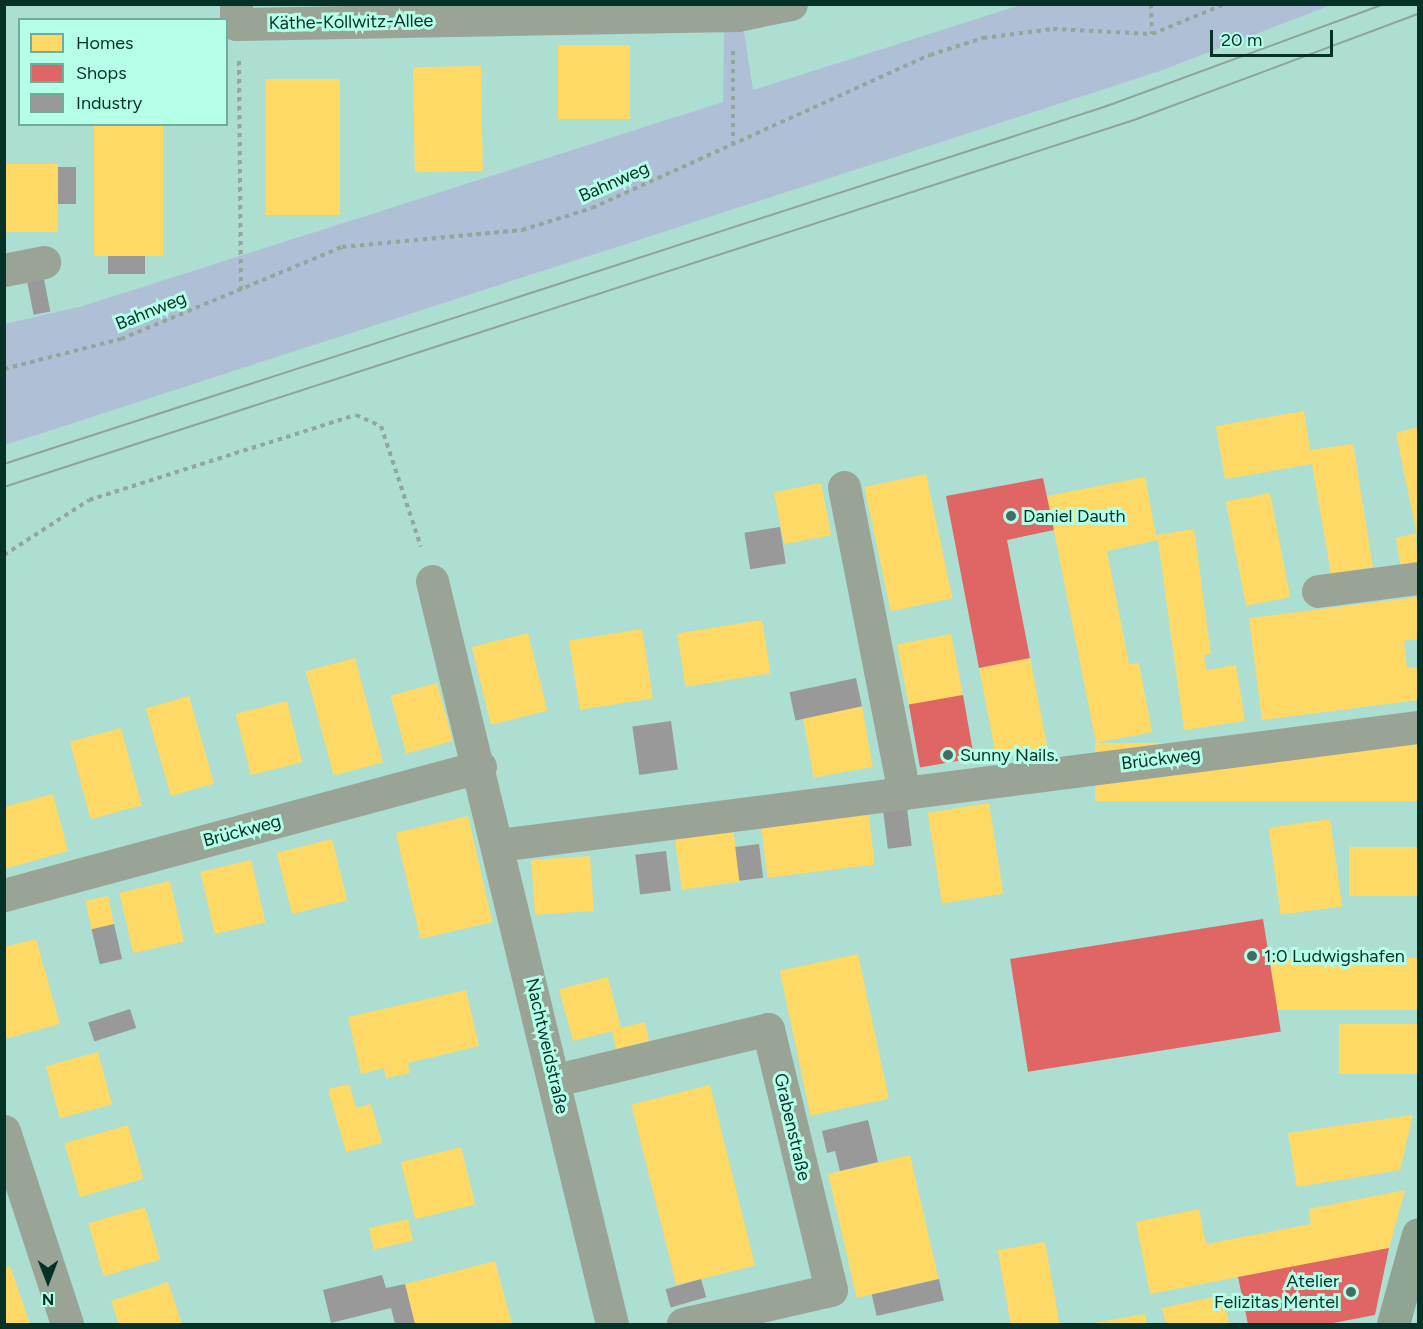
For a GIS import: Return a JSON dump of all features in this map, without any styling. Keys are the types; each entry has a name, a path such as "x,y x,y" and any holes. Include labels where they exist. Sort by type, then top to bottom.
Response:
{"main road":[{"path":"1393,1324 1411,1288 1419,1234"}],"street":[{"name":"Käthe-Kollwitz-Allee","path":"236,14 737,10 791,4"},
{"path":"4,270 44,262"},
{"path":"844,488 904,793"},
{"path":"1318,591 1419,578"},
{"name":"Nachtweidstraße","path":"432,581 556,1080 612,1324"},
{"name":"Brückweg","path":"499,845 1419,727"},
{"name":"Brückweg","path":"4,895 480,767"},
{"name":"Grabenstraße","path":"556,1080 768,1029 831,1290 683,1324"},
{"path":"4,1131 67,1324"}],"path":[{"path":"1151,4 1152,34"},
{"name":"Bahnweg","path":"4,369 121,339 342,247 522,230 592,208 733,142 930,55 983,38 1053,29 1152,34 1225,4"},
{"path":"733,142 737,10"},
{"path":"236,14 241,289"},
{"path":"4,555 89,501 356,415 381,426 432,581"}],"shaded area":[{"path":"1020,5 1331,5 1160,71 5,445 4,324 83,306 723,102 724,31 743,26 753,90"}],"building: Homes":[{"path":"558,45 630,45 630,119 558,119"},
{"path":"481,66 483,171 415,172 413,67"},
{"path":"266,79 340,79 340,215 266,215"},
{"path":"94,126 163,126 163,256 94,256"},
{"path":"4,164 58,164 58,232 4,232"},
{"path":"1304,411 1310,450 1353,444 1373,567 1331,574 1312,464 1225,479 1216,426"},
{"path":"1418,427 1418,536 1417,536 1396,433"},
{"path":"926,474 952,598 891,611 864,487"},
{"path":"1145,477 1156,535 1194,529 1211,654 1204,655 1206,670 1236,665 1245,721 1184,730 1158,540 1107,551 1129,664 1139,663 1152,732 1096,743 1047,496"},
{"path":"821,483 831,535 784,544 774,492"},
{"path":"1270,493 1290,597 1246,606 1226,502"},
{"path":"1416,533 1418,575 1402,576 1396,538"},
{"path":"1418,597 1418,639 1404,641 1407,668 1418,667 1418,700 1262,720 1249,618"},
{"path":"762,620 770,673 686,687 677,633"},
{"path":"642,629 653,698 580,710 569,641"},
{"path":"528,633 547,711 491,725 472,647"},
{"path":"951,634 963,695 909,705 897,644"},
{"path":"355,658 383,762 334,776 306,671"},
{"path":"1030,658 1047,747 996,757 979,668"},
{"path":"437,683 453,741 406,753 391,695"},
{"path":"189,696 214,783 171,796 146,708"},
{"path":"287,701 302,762 251,775 236,714"},
{"path":"862,706 873,767 814,777 803,716"},
{"path":"121,728 142,805 91,819 70,742"},
{"path":"1095,743 1418,743 1418,801 1095,801"},
{"path":"53,794 68,851 4,869 4,807"},
{"path":"989,803 1003,894 942,904 928,813"},
{"path":"868,810 875,865 768,878 761,823"},
{"path":"468,816 493,922 420,939 396,833"},
{"path":"1330,819 1342,906 1281,915 1269,828"},
{"path":"733,829 740,881 682,890 675,837"},
{"path":"332,839 347,900 292,914 277,853"},
{"path":"1349,847 1418,847 1418,896 1349,896"},
{"path":"590,856 594,911 535,915 531,860"},
{"path":"251,860 265,922 215,934 200,872"},
{"path":"170,881 184,941 133,953 119,893"},
{"path":"108,896 114,924 92,929 86,901"},
{"path":"36,939 60,1024 4,1039 4,947"},
{"path":"858,954 889,1099 811,1115 780,971"},
{"path":"1271,958 1418,958 1418,1010 1271,1010"},
{"path":"608,977 621,1028 645,1022 649,1041 616,1049 612,1031 573,1041 559,989"},
{"path":"466,990 479,1046 408,1063 410,1073 386,1078 384,1068 361,1074 348,1017"},
{"path":"1339,1024 1418,1024 1418,1074 1339,1074"},
{"path":"98,1052 112,1104 60,1118 46,1066"},
{"path":"349,1084 356,1108 371,1104 382,1143 346,1152 328,1089"},
{"path":"710,1085 755,1265 676,1285 631,1105"},
{"path":"1413,1115 1400,1170 1297,1187 1288,1133"},
{"path":"128,1125 143,1179 80,1197 65,1143"},
{"path":"461,1147 475,1204 415,1219 401,1162"},
{"path":"910,1155 939,1279 857,1298 828,1174"},
{"path":"1405,1190 1389,1248 1150,1294 1136,1222 1199,1209 1206,1244 1311,1224 1309,1209"},
{"path":"145,1207 160,1260 103,1276 88,1223"},
{"path":"408,1219 413,1240 374,1249 369,1228"},
{"path":"1045,1242 1059,1324 1011,1324 998,1250"},
{"path":"495,1261 512,1324 415,1324 405,1284"},
{"path":"10,1266 30,1324 4,1324 4,1268"},
{"path":"168,1282 182,1324 119,1324 111,1301"},
{"path":"1223,1295 1229,1324 1166,1324 1162,1308"},
{"path":"1145,1314 1147,1324 1094,1324 1094,1323"}],"building: Shops":[{"path":"1043,478 1054,530 1007,540 1030,658 979,668 946,496"},
{"path":"963,695 974,758 920,768 909,705"},
{"path":"1263,919 1281,1032 1028,1072 1010,959"},
{"path":"1389,1248 1375,1315 1328,1324 1248,1324 1238,1277"}],"building: Industry":[{"path":"58,167 76,167 76,204 58,204"},
{"path":"108,256 145,256 145,274 108,274"},
{"path":"44,279 50,311 34,315 27,282"},
{"path":"780,527 786,564 750,569 744,533"},
{"path":"856,678 862,706 796,721 789,692"},
{"path":"671,721 678,770 639,775 632,726"},
{"path":"907,808 912,846 888,849 883,811"},
{"path":"759,844 763,878 739,881 735,847"},
{"path":"666,851 671,891 640,894 635,855"},
{"path":"114,924 122,959 100,964 92,929"},
{"path":"130,1009 136,1028 94,1042 88,1023"},
{"path":"868,1120 878,1162 840,1171 835,1151 827,1153 822,1131"},
{"path":"382,1275 386,1288 405,1284 415,1324 395,1324 391,1308 331,1323 323,1290"},
{"path":"701,1279 706,1297 671,1307 665,1289"},
{"path":"939,1279 944,1300 877,1316 872,1295"}],"tram line":[{"path":"4,464 1107,106 1384,4"},
{"path":"4,487 1137,119 1418,14"}],"place":[{"name":"Daniel Dauth","path":"1011,516"},
{"name":"Sunny Nails.","path":"948,755"},
{"name":"1:0 Ludwigshafen","path":"1252,956"},
{"name":"Atelier Felizitas Mentel","path":"1351,1292"}]}
